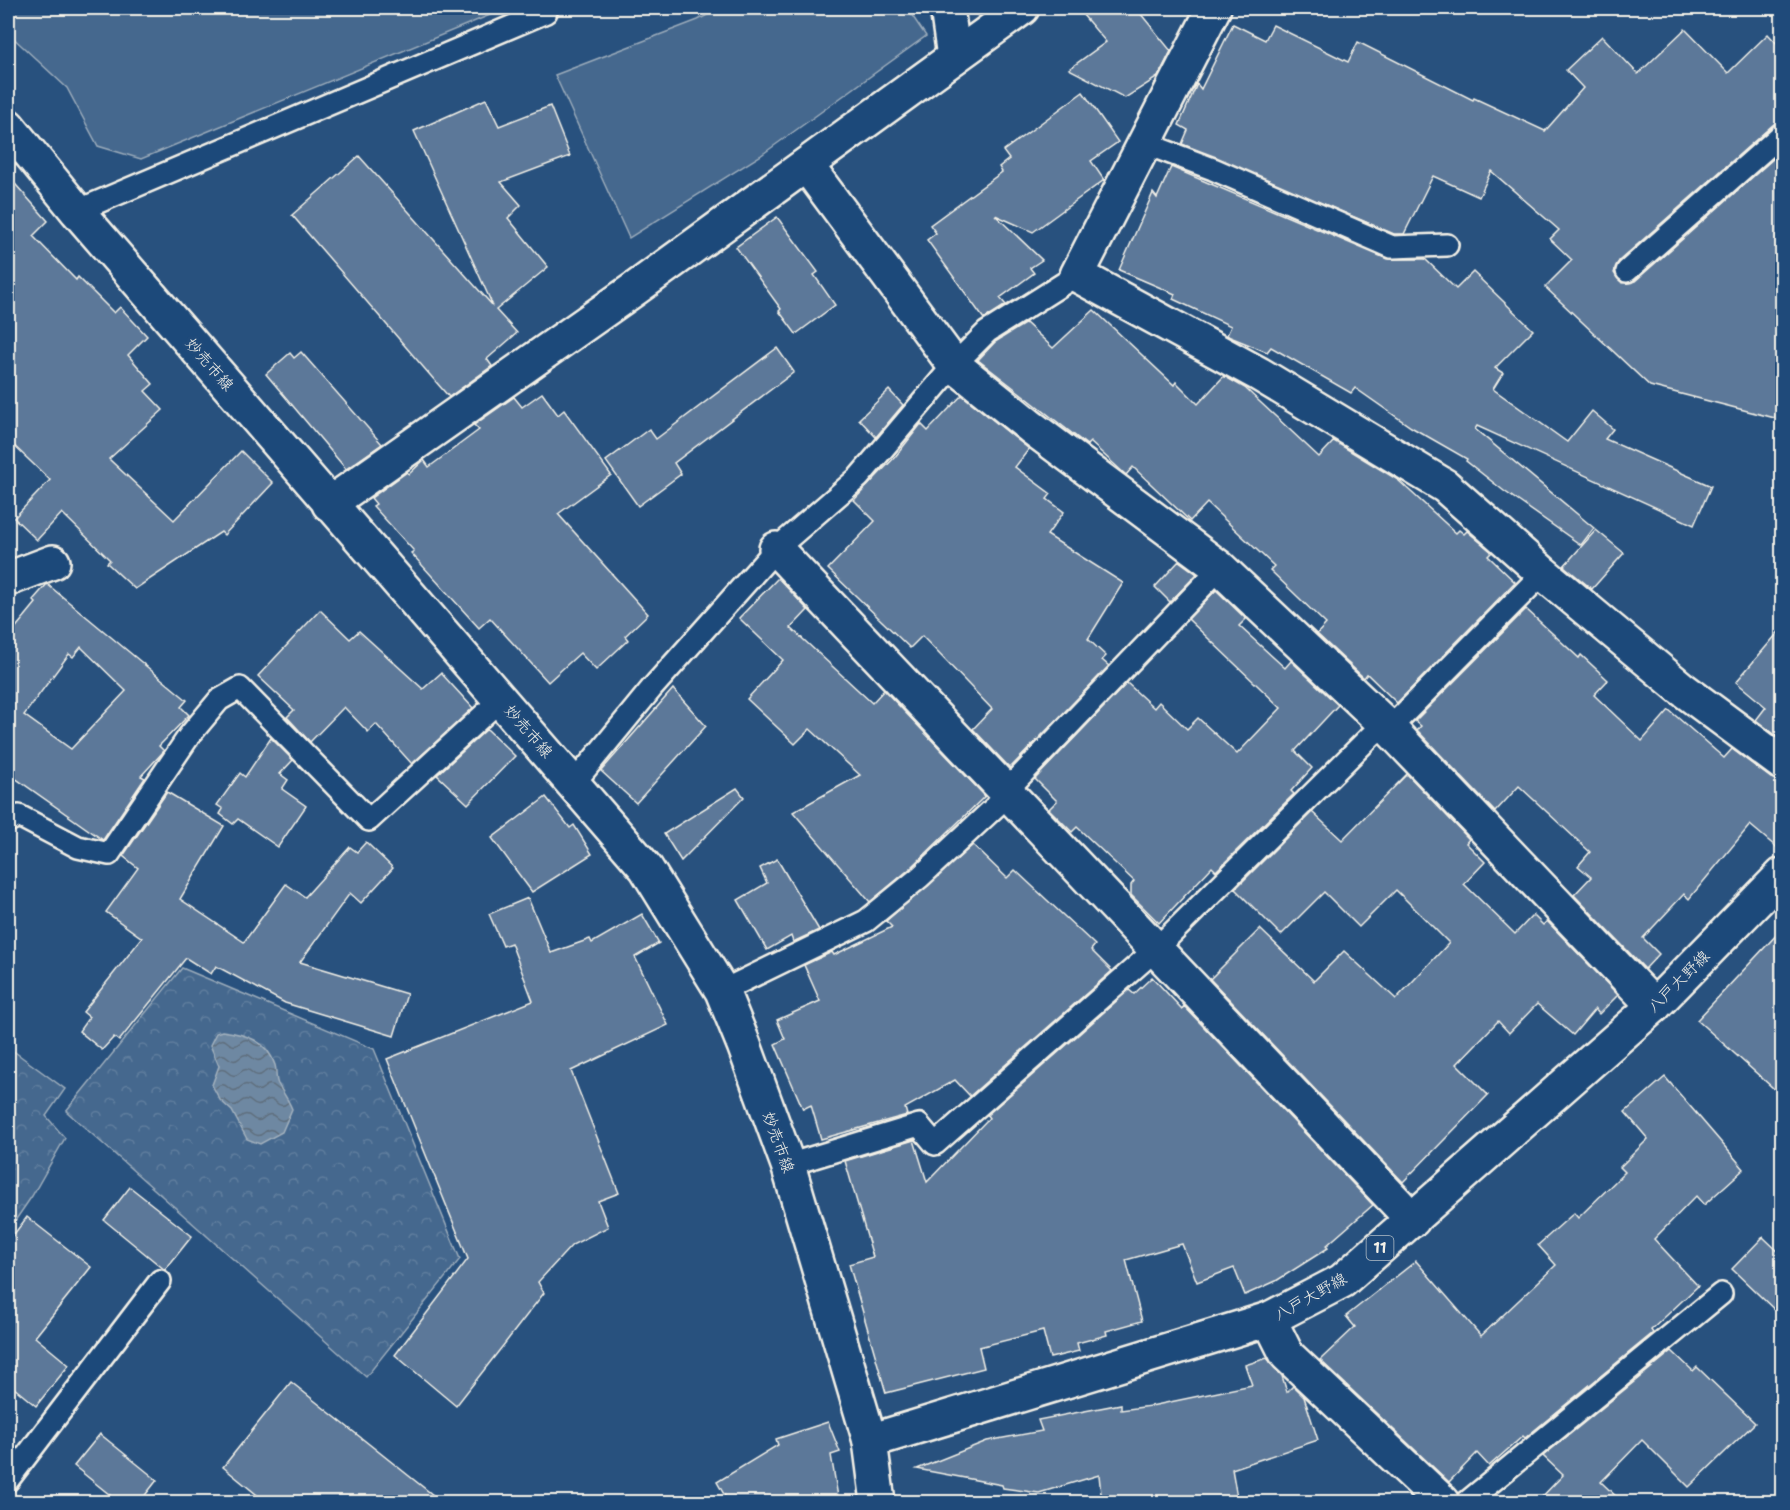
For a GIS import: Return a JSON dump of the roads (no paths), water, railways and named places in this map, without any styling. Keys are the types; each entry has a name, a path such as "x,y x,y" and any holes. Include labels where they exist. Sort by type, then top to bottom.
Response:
{"street":[{"path":"947,8 954,57"},
{"path":"329,504 807,166 1022,8"},
{"path":"1214,8 1077,275 1259,374 1445,486 1543,573 1681,688 1782,763"},
{"name":"妙売市線","path":"8,126 77,211 646,868 722,991 788,1165 870,1441"},
{"path":"807,166 954,365 1031,427 1220,568 1386,726 1654,1006"},
{"path":"776,549 1413,1220"},
{"path":"8,579 53,562"},
{"name":"八戸大野線","path":"870,1441 1269,1319 1342,1281 1654,1006 1782,875"},
{"path":"1269,1319 1287,1355 1443,1503"},
{"path":"870,1441 878,1503"}],"lane":[{"path":"77,211 546,12 544,8"},
{"path":"1627,272 1782,134"},
{"path":"1144,143 1213,169 1392,247 1447,245"},
{"path":"574,783 652,688 776,549 859,477 954,365 987,332 1077,275"},
{"path":"722,991 866,921 920,877 1007,793 1220,568"},
{"path":"788,1165 920,1125 935,1144 1155,950 1543,573"},
{"path":"8,821 19,816 78,847 109,854 189,736 219,700 240,688 369,820 501,699"},
{"path":"8,1480 160,1281"},
{"path":"1467,1503 1721,1294"}],"water":[{"path":"222,1031 247,1036 267,1050 275,1065 278,1084 292,1109 282,1132 260,1144 247,1139 232,1111 220,1100 212,1085 219,1066 210,1045 216,1033"}]}
